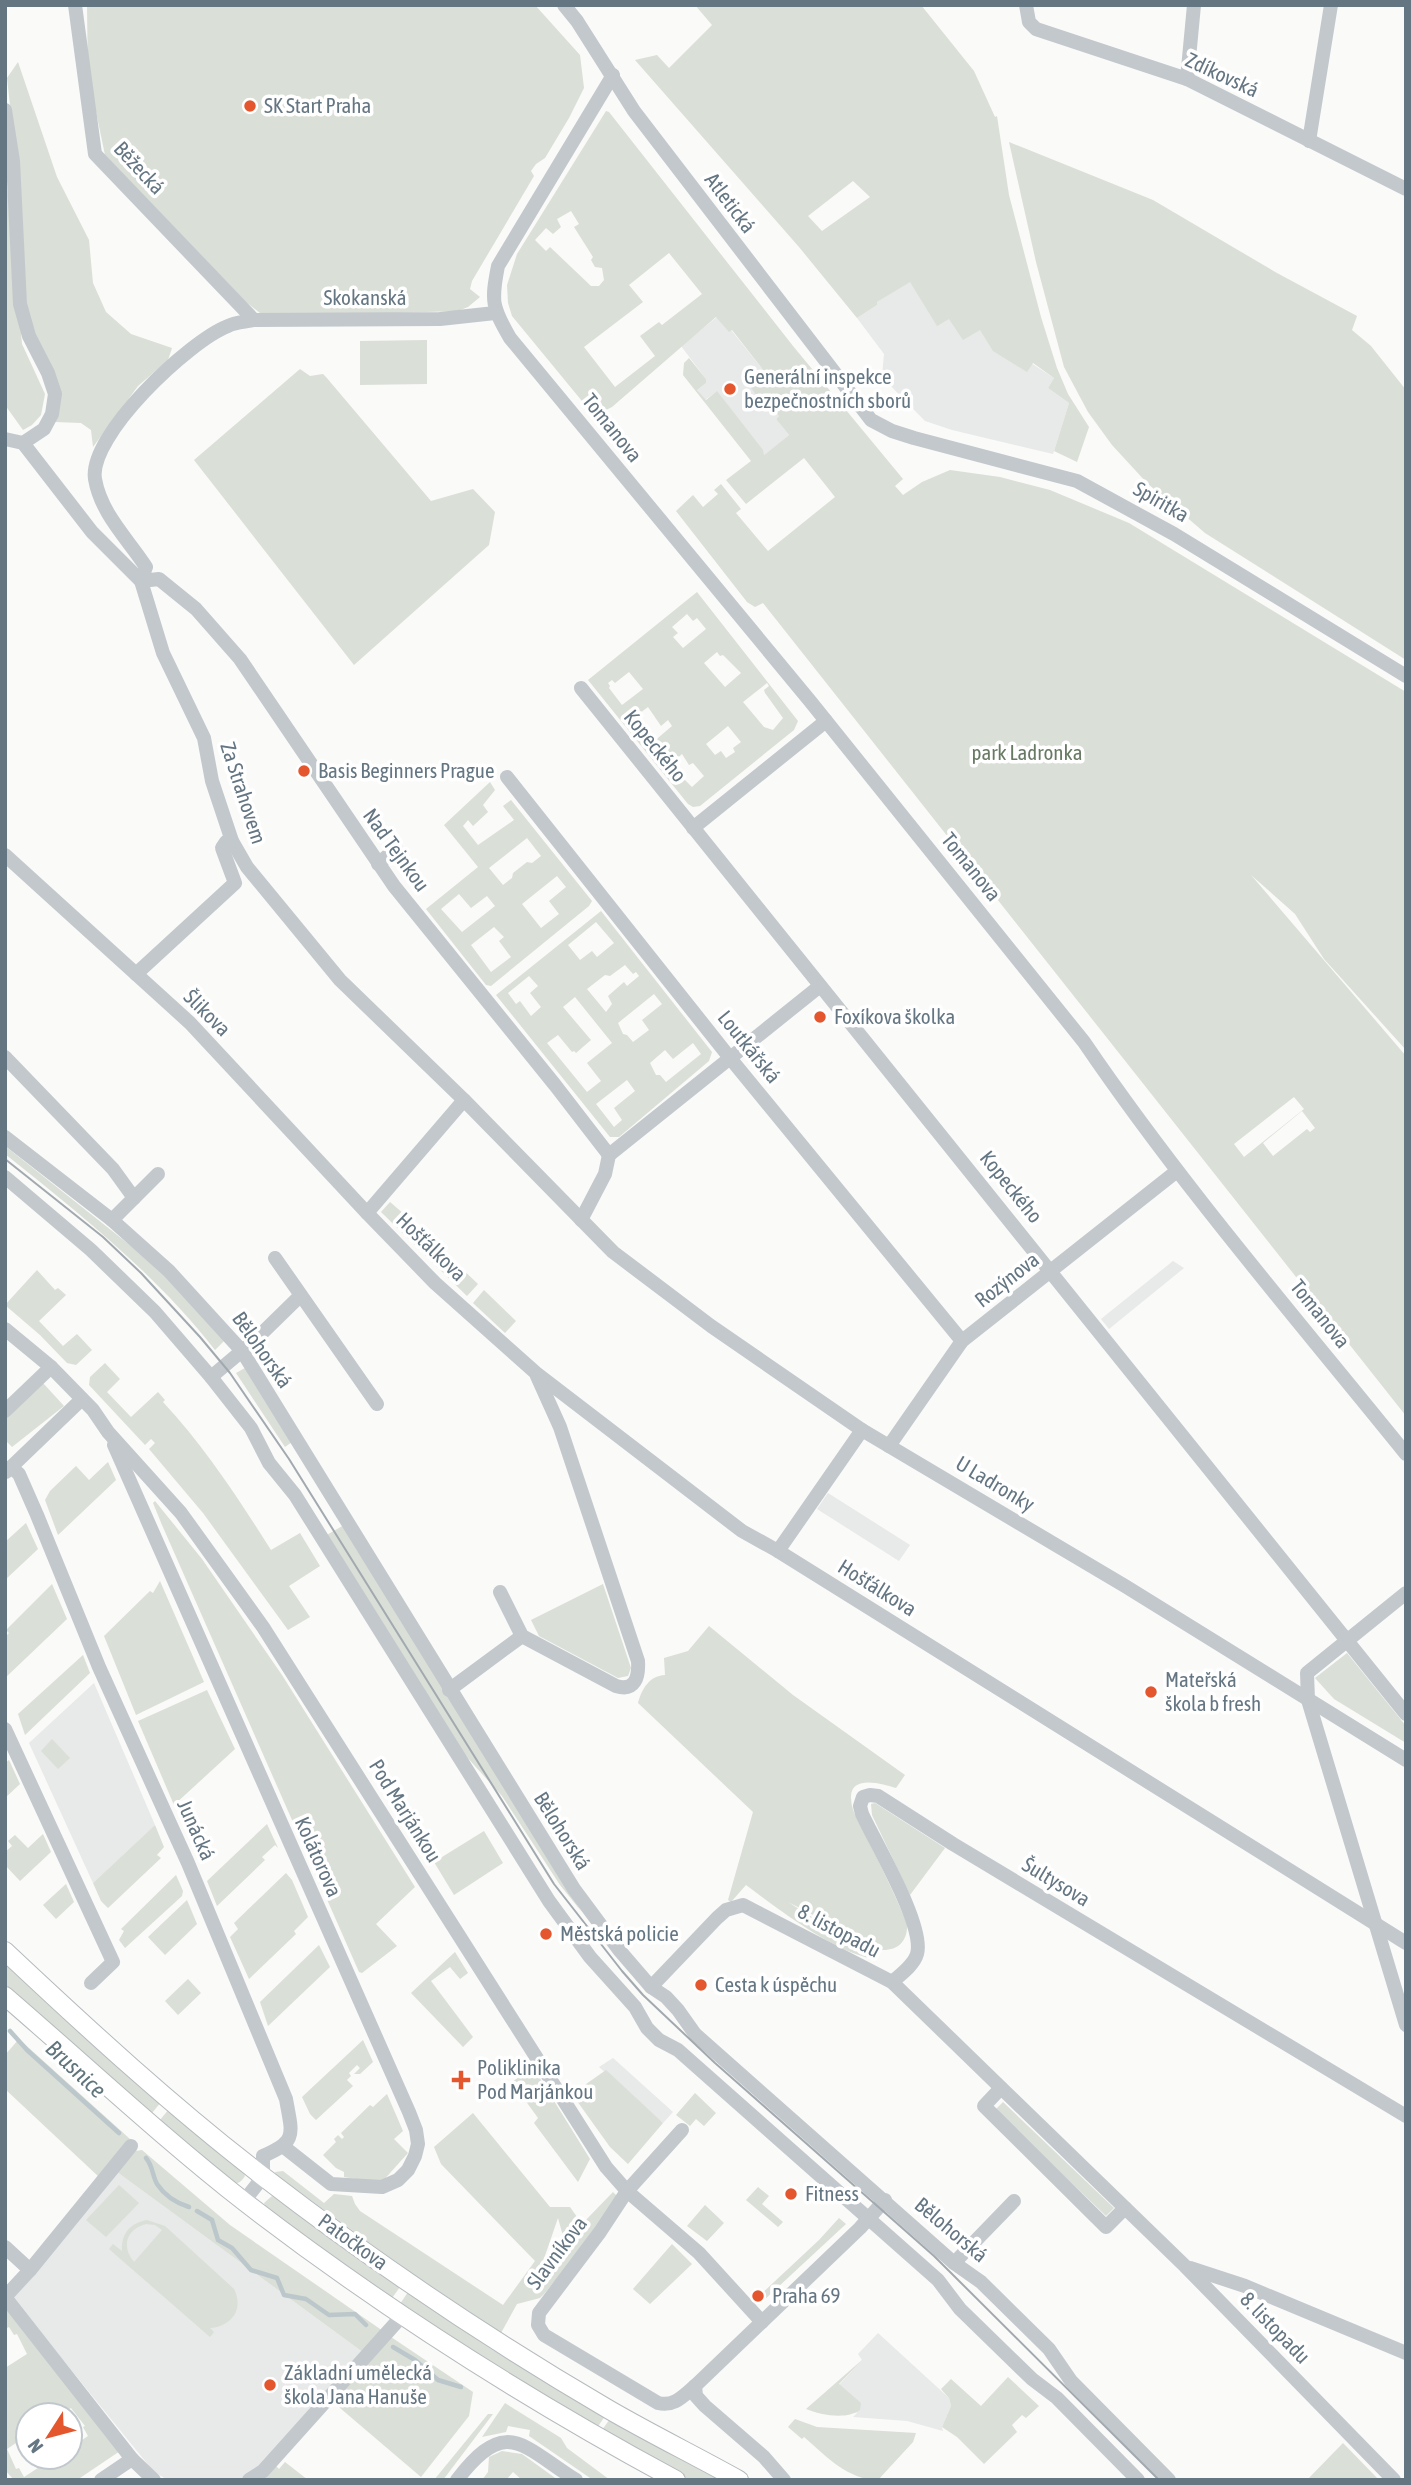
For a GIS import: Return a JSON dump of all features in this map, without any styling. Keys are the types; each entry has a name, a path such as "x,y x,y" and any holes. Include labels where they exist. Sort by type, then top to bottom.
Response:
{"main road":[{"name":"Patočkova","path":"5,1951 65,2007 263,2177 355,2244 493,2338 610,2410 739,2480"},
{"name":"Patočkova","path":"5,1996 244,2201 316,2255 402,2316 593,2435 676,2480"}],"street":[{"name":"Běžecká","path":"75,5 96,154 254,320"},
{"name":"Atletická","path":"564,5 613,75 634,111 871,419"},
{"name":"Zdíkovská","path":"1026,5 1029,22 1037,29 1187,79 1309,141 1402,184"},
{"path":"1187,79 1194,5"},
{"path":"1309,141 1331,5"},
{"path":"495,313 493,288 498,266 613,75"},
{"path":"5,110 13,161 20,304 29,336 48,373 55,394 52,414 44,429 23,443 5,439"},
{"name":"Skokanská","path":"141,581 146,567 116,527 103,504 94,477 99,452 118,423 146,390 183,354 228,326 254,320 440,319 495,313"},
{"name":"Tomanova","path":"495,313 510,338 826,721 1084,1042 1177,1171 1406,1454"},
{"name":"Spiritka","path":"871,419 892,431 914,438 1077,481 1174,534 1406,676"},
{"name":"Za Strahovem","path":"23,443 92,532 141,581 163,653 204,738 212,781 232,841 247,867 340,980 464,1100 581,1220"},
{"name":"Nad Tejnkou","path":"141,581 159,579 218,631 260,687 379,864 609,1155"},
{"name":"Kopeckého","path":"581,688 1406,1714"},
{"path":"693,828 826,721"},
{"name":"Loutkářská","path":"507,777 730,1058 962,1342"},
{"path":"136,974 235,883 222,848 226,842 232,841"},
{"path":"379,864 396,849"},
{"name":"Šlikova","path":"5,855 190,1023 366,1213"},
{"path":"581,1220 605,1174 609,1155 820,986"},
{"path":"5,1057 113,1169 134,1198"},
{"path":"366,1213 464,1100"},
{"name":"Bělohorská","path":"5,1137 112,1220 169,1271 242,1351 574,1889 620,1951 652,1987 669,2000 695,2034 954,2263 981,2282 1052,2352 1071,2381 1169,2480"},
{"name":"Rozýnova","path":"889,1446 962,1342 1177,1171"},
{"path":"112,1220 158,1174"},
{"path":"5,1177 128,1285 211,1377 251,1428 275,1472 295,1495 439,1729 576,1939 635,2007 647,2028 659,2040 678,2050 938,2280 970,2318 1032,2379 1057,2398 1138,2480"},
{"name":"Hošťálkova","path":"366,1213 435,1283 536,1373 742,1531 1406,1943"},
{"name":"U Ladronky","path":"581,1220 613,1252 711,1326 862,1430 1125,1586 1406,1760"},
{"path":"275,1258 377,1404"},
{"path":"211,1377 300,1296"},
{"name":"Pod Marjánkou","path":"5,1329 51,1367 82,1399 181,1513 284,1657 606,2167 627,2191 699,2253 762,2322"},
{"path":"5,1411 51,1367"},
{"path":"500,1592 522,1636 623,1688 634,1683 638,1677 638,1661 560,1427 536,1373"},
{"path":"8,1470 82,1399"},
{"path":"778,1551 862,1430"},
{"name":"Kolátorova","path":"108,1432 416,2130 418,2144 408,2170 398,2180 382,2188 331,2184 284,2147"},
{"name":"Junácká","path":"8,1470 19,1474 99,1667 188,1863 286,2099 290,2138 284,2147"},
{"path":"138,1499 154,1484"},
{"path":"1406,1593 1307,1673 1308,1700 1406,2025"},
{"path":"449,1690 522,1636"},
{"path":"5,1729 113,1962 91,1983"},
{"name":"Šultysova","path":"892,1982 916,1958 919,1943 916,1927 862,1814 860,1806 863,1797 870,1795 878,1796 953,1844 1406,2116"},
{"name":"8. listopadu","path":"652,1987 717,1918 726,1910 743,1905 892,1982 1185,2266 1394,2480"},
{"path":"1001,2088 984,2106 1106,2227 1125,2208"},
{"name":"Slavníkova","path":"682,2130 627,2191 575,2267 539,2313 538,2325 544,2335 658,2403 667,2405 677,2401 695,2386"},
{"path":"131,2146 5,2297 132,2459 154,2480"},
{"path":"244,2201 263,2177 263,2156 284,2147"},
{"path":"784,2480 764,2457 705,2406 696,2396 695,2386 885,2200"},
{"path":"954,2263 1014,2200"},
{"path":"5,2247 30,2270"},
{"path":"1185,2266 1245,2286 1406,2353"},
{"path":"250,2480 263,2471 402,2316"},
{"path":"457,2480 476,2455 502,2441 516,2441 576,2480"},
{"path":"101,2480 132,2459"}],"shaded area":[{"path":"910,281 937,325 949,318 980,330 1054,378 1048,388 1069,403 1053,454 925,421 882,377 884,354 857,318"},
{"name":"Generální inspekce bezpečnostních sborů","path":"717,317 764,371 748,384 758,396 761,393 764,397 761,399 773,415 776,413 779,416 776,419 789,435 764,455 716,392 705,400 697,390 706,383 706,379 681,346"},
{"path":"1173,1261 1184,1268 1109,1329 1101,1319"},
{"path":"828,1493 910,1545 899,1561 817,1509"},
{"path":"94,1683 155,1825 93,1883 29,1743"},
{"path":"613,2058 673,2112 663,2123 599,2067"},
{"path":"117,2172 364,2353 260,2468 245,2479 168,2480 154,2472 11,2296"},
{"path":"878,2333 949,2398 951,2406 942,2427 943,2431 907,2421 853,2417 857,2413 839,2385 862,2360 858,2354"}],"green space":[{"path":"87,5 535,5 580,55 584,88 545,158 531,171 534,176 472,281 470,289 480,297 468,307 458,311 265,317 246,302 105,155 88,83"},
{"path":"695,5 921,5 974,71 995,117 997,116 1009,195 1041,317 1068,394 1089,427 1077,462 1054,451 1069,403 1048,388 1054,378 1033,363 1027,372 993,351 980,330 963,340 949,319 937,326 910,282 857,318 799,247 635,60 657,55 669,68 712,25","holes":["853,181 870,197 822,231 808,216"]},
{"path":"18,62 57,177 89,240 93,283 106,312 131,334 172,348 168,360 138,386 93,447 91,430 81,423 55,422 22,294 20,197 7,78"},
{"name":"park Ladronka","path":"606,111 609,112 793,346 903,479 895,486 903,495 922,482 950,470 1000,477 1050,490 1129,523 1406,692 1406,1050 1324,959 1295,914 1251,875 1406,1056 1406,1416 763,603 755,607 747,602 676,511 693,495 703,507 718,494 714,490 721,484 741,509 736,513 768,551 835,497 804,458 746,504 726,480 751,461 683,375 684,363 689,358 706,379 706,383 697,390 706,400 717,391 763,450 764,455 789,435 776,419 779,416 776,413 773,415 760,400 763,396 761,393 757,396 748,384 764,371 732,330 729,332 716,317 612,407 600,413 591,412 512,316 507,285 517,254","holes":["571,211 579,224 574,227 593,257 591,260 595,267 602,268 604,280 599,286 591,286 550,247 546,251 535,240 546,228 553,234 561,227 557,219","669,253 702,294 662,325 659,322 640,336 655,356 615,387 584,347 643,302 629,285","1294,1097 1304,1109 1244,1157 1234,1144","1302,1111 1315,1128 1310,1132 1307,1129 1273,1156 1263,1143"]},
{"path":"1009,142 1153,200 1277,273 1357,316 1352,330 1371,346 1406,390 1406,660 1205,533 1147,483 1112,445 1088,412 1064,367 1036,262"},
{"path":"5,163 22,344 45,394 41,415 23,430 5,405"},
{"path":"427,340 427,384 360,385 360,341"},
{"path":"300,369 310,376 323,374 326,377 431,501 473,489 495,512 489,545 354,665 194,460"},
{"path":"697,592 798,721 794,730 700,806 693,807 588,680","holes":["687,614 693,621 697,618 706,629 683,648 673,637 678,633 672,627","717,652 741,673 725,687 704,663","629,672 643,689 622,705 609,688 608,683 612,680 615,683","767,683 769,686 764,690 765,693 783,718 773,730 764,727 743,702","648,707 661,726 668,720 672,726 652,743 632,719","728,726 741,742 733,748 735,752 726,758 721,751 715,755 706,744","682,754 689,765 693,763 704,776 692,787 684,779 682,781 671,764"]},
{"path":"490,782 495,790 483,805 488,812 473,826 468,820 463,826 478,845 514,820 503,806 511,800 592,901 491,986 486,985 426,909 478,867 444,825","holes":["527,838 541,856 532,863 527,862 503,885 489,868","557,876 566,887 549,901 559,914 541,928 522,904","459,894 471,908 487,896 495,906 462,932 441,909","494,927 504,937 499,941 511,957 491,972 471,945"]},
{"path":"601,911 712,1052 709,1061 619,1137 610,1137 496,995","holes":["596,922 614,943 597,957 592,951 580,960 568,945","625,965 633,974 636,972 639,976 627,986 624,982 608,996 612,1004 606,1012 587,989 605,975 610,976","529,976 538,986 530,993 541,1007 531,1016 520,1001 516,1004 508,993","654,994 662,1004 642,1020 649,1030 633,1042 623,1034 618,1023","575,997 612,1043 587,1063 601,1081 587,1092 547,1043 558,1035 572,1052 576,1053 591,1040 563,1007","693,1043 701,1054 666,1082 660,1075 656,1075 650,1063 665,1050 673,1059","627,1080 635,1091 614,1108 622,1120 614,1127 596,1104"]},
{"path":"5,1146 160,1269 225,1340 215,1350 142,1270 89,1222 5,1154"},
{"path":"390,1202 441,1246 440,1248 478,1284 467,1296 381,1212"},
{"path":"37,1270 55,1290 58,1288 66,1295 39,1321 63,1346 77,1334 92,1350 76,1365 67,1363 5,1305"},
{"path":"484,1290 516,1321 505,1333 473,1303"},
{"path":"105,1363 120,1379 107,1392 131,1417 158,1392 165,1400 163,1402 220,1473 271,1550 300,1533 320,1566 289,1586 310,1617 288,1630 203,1513 149,1449 155,1443 151,1439 145,1445 89,1385 90,1377"},
{"path":"245,1368 292,1442 285,1447 236,1373"},
{"path":"43,1383 64,1406 12,1447 5,1440 5,1418"},
{"path":"108,1462 116,1480 58,1535 45,1500 50,1491 76,1466 89,1480"},
{"path":"155,1501 202,1559 282,1675 415,1887 376,1924 397,1946 362,1973 359,1972 162,1525 153,1503"},
{"path":"26,1523 38,1549 5,1580 5,1542"},
{"path":"344,1525 581,1911 560,1885 502,1796 456,1745 325,1536"},
{"path":"160,1581 204,1682 136,1715 104,1636 150,1591 153,1593"},
{"path":"52,1584 67,1619 5,1678 5,1637 9,1633 6,1630"},
{"path":"603,1584 631,1668 628,1676 618,1678 539,1636 531,1620"},
{"path":"709,1626 793,1695 905,1775 896,1788 876,1783 861,1783 852,1791 851,1798 855,1816 907,1924 906,1935 901,1944 892,1949 881,1950 788,1902 878,1959 846,1950 828,1941 746,1885 731,1902 728,1900 753,1812 638,1703 647,1684 665,1675 664,1658 688,1651"},
{"path":"1347,1653 1406,1726 1406,1743 1334,1699 1315,1678"},
{"path":"83,1655 90,1673 25,1735 18,1714"},
{"path":"207,1690 235,1749 174,1805 138,1721"},
{"path":"52,1739 70,1758 58,1769 41,1751"},
{"path":"9,1760 20,1784 5,1798 5,1763"},
{"path":"875,1803 945,1848 910,1895 872,1815 871,1804"},
{"path":"267,1824 278,1848 275,1845 262,1857 265,1860 217,1906 207,1881"},
{"path":"155,1825 164,1847 157,1855 161,1858 108,1908 101,1901 93,1883"},
{"path":"484,1831 503,1863 454,1895 434,1862"},
{"path":"43,1834 51,1852 20,1881 5,1865 5,1852 12,1846 8,1841 15,1835 28,1848"},
{"path":"286,1873 292,1880 308,1917 294,1931 296,1934 249,1979 230,1937 238,1929 234,1923"},
{"path":"176,1875 183,1891 182,1896 125,1948 119,1940 124,1931 121,1929"},
{"path":"66,1884 74,1902 56,1919 43,1905"},
{"path":"187,1900 197,1924 165,1955 148,1937"},
{"path":"319,1945 330,1967 268,2026 260,2002"},
{"path":"455,1952 468,1973 460,1979 450,1967 431,1981 473,2037 463,2047 411,1993"},
{"path":"5,1963 161,2102 152,2113 5,1984"},
{"path":"188,1979 201,1993 178,2015 165,2001"},
{"path":"19,2039 130,2139 99,2177 5,2089 5,2055"},
{"path":"363,2040 373,2062 360,2074 354,2074 360,2068 357,2065 349,2073 351,2076 347,2080 353,2086 316,2120 302,2097"},
{"path":"533,2067 590,2159 578,2182 534,2123 538,2118 512,2082"},
{"path":"606,2070 663,2123 628,2164 610,2147 572,2094"},
{"path":"695,2093 716,2113 704,2126 696,2119 690,2126 676,2115"},
{"path":"387,2094 403,2131 394,2139 408,2153 381,2183 344,2177 344,2172 323,2155 336,2142 334,2139 338,2135 342,2139 344,2137 341,2133 370,2105 373,2107"},
{"path":"1003,2102 1114,2208 1106,2216 995,2110"},
{"path":"169,2109 243,2172 245,2176 242,2180 232,2184 160,2120"},
{"path":"473,2113 550,2207 570,2207 582,2224 613,2192 621,2200 540,2298 517,2304 501,2333 407,2270 275,2172 283,2171 324,2203 334,2194 352,2196 360,2211 503,2305 535,2261 441,2164 434,2147","holes":["558,2218 566,2247 538,2277"]},
{"path":"142,2150 230,2225 383,2331 364,2353 117,2172 136,2151"},
{"path":"119,2185 139,2203 106,2237 86,2220"},
{"path":"758,2187 769,2196 762,2204 783,2222 778,2227 746,2200"},
{"path":"272,2196 280,2198 400,2287 392,2298 324,2253 266,2209 264,2203"},
{"path":"705,2205 724,2223 707,2241 687,2226"},
{"path":"839,2218 846,2224 763,2301 758,2297 819,2240"},
{"path":"147,2220 165,2226 234,2289 237,2310 224,2324 210,2328 214,2332 210,2337 109,2249 113,2244 122,2251 128,2230","holes":["155,2225 162,2230 134,2262 127,2245 130,2234 139,2226"]},
{"path":"672,2244 692,2264 650,2304 633,2289"},
{"path":"408,2292 491,2349 605,2416 597,2428 480,2357 400,2304"},
{"path":"5,2308 83,2401 14,2401 14,2444 7,2449 14,2471 21,2471 24,2477 33,2471 84,2471 84,2439 88,2436 84,2429 84,2402 123,2449 77,2480 14,2480 5,2470 5,2368 27,2354 17,2334 14,2335 9,2327 5,2329"},
{"path":"391,2337 473,2392 469,2416 421,2477 333,2402"},
{"path":"863,2359 839,2384 861,2403 860,2410 841,2416 806,2409"},
{"path":"1008,2377 1039,2406 1026,2418 1022,2415 1012,2425 1017,2432 984,2464 957,2437 942,2427 951,2406 949,2398 941,2389 951,2379 981,2406"},
{"path":"505,2403 561,2438 567,2448 610,2480 593,2480 529,2436 530,2430 508,2426 506,2432 482,2437"},
{"path":"488,2414 493,2414 443,2480 434,2480"},
{"path":"610,2419 722,2480 690,2480 602,2430"},
{"path":"795,2419 817,2427 916,2433 913,2442 878,2480 867,2479 847,2471 804,2437 802,2439 788,2427"},
{"path":"1343,2443 1379,2480 1307,2480"},
{"path":"502,2451 522,2454 558,2480 522,2480 513,2472 506,2480 482,2480 488,2472 489,2457"},
{"path":"285,2462 308,2480 263,2480 276,2466 279,2469"}],"waterway":[{"name":"Brusnice","path":"10,2031 27,2050 119,2133"},
{"name":"Brusnice","path":"146,2158 160,2188 171,2198 189,2207"},
{"name":"Brusnice","path":"197,2211 212,2220 218,2240 232,2248 251,2270 277,2278 284,2295 306,2299 329,2315 355,2314 366,2325"},
{"name":"Brusnice","path":"393,2347 415,2360 438,2380 461,2387"}],"tram line":[{"path":"5,1159 103,1237 141,1273 230,1373 289,1459 554,1884 622,1971 643,1995 715,2063 934,2256 1159,2480"}],"place":[{"name":"SK Start Praha","path":"250,106"},
{"name":"Generální inspekce bezpečnostních sborů","path":"730,389"},
{"name":"Basis Beginners Prague","path":"304,771"},
{"name":"Foxíkova školka","path":"820,1017"},
{"name":"Mateřská škola b fresh","path":"1151,1692"},
{"name":"Městská policie","path":"546,1934"},
{"name":"Cesta k úspěchu","path":"701,1985"},
{"name":"Poliklinika Pod Marjánkou","path":"461,2080"},
{"name":"Fitness","path":"791,2194"},
{"name":"Praha 69","path":"758,2296"},
{"name":"Základní umělecká škola Jana Hanuše","path":"270,2385"}]}
